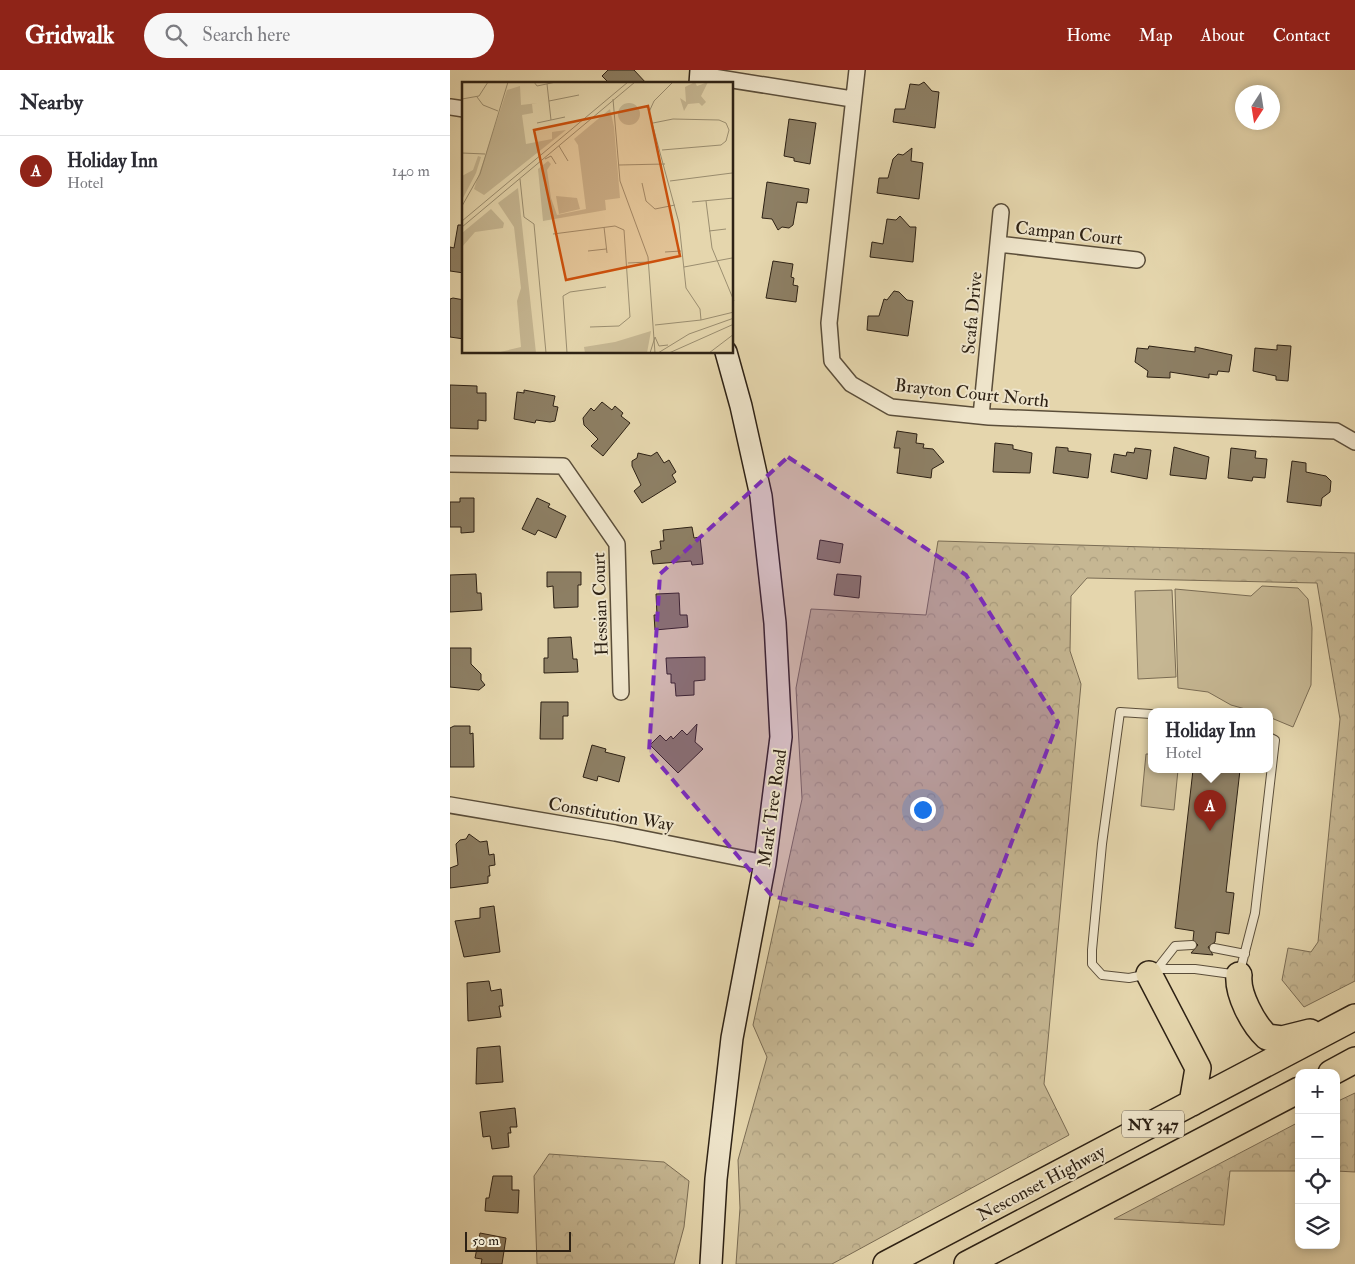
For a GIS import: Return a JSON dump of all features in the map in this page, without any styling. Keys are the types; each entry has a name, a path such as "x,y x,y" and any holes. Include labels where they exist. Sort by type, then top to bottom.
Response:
{"highway":[{"path":"1242,964 1238,983 1242,996 1259,1027 1267,1037 1282,1039 1351,1020"},
{"path":"1153,972 1198,1068 1192,1103"},
{"name":"Nesconset Highway","path":"886,1264 1351,1020"},
{"path":"1338,1069 1355,1060"},
{"name":"NY 347","path":"967,1264 1295,1092"}],"main road":[{"name":"Mark Tree Road","path":"712,1264 716,1179 732,1038 765,863 781,738 775,624 761,496 741,406 727,354"}],"street":[{"name":"Brayton Court North","path":"856,70 829,323 832,361 851,384 891,407 982,416 1336,431 1355,442"},
{"path":"701,76 852,99"},
{"name":"Scafa Drive","path":"982,416 1000,212"},
{"name":"Campan Court","path":"998,244 1137,260"},
{"name":"Hessian Court","path":"450,464 563,466 617,544 621,692"},
{"name":"Constitution Way","path":"450,805 615,833 765,863"}],"lane":[{"path":"1148,714 1120,712 1102,844 1092,964 1102,975 1115,978 1153,972 1242,964"},
{"path":"1273,739 1275,740 1275,747 1273,764"},
{"path":"1242,964 1255,913 1272,773"},
{"path":"1153,972 1175,946 1192,945"},
{"path":"1214,948 1242,964"}],"highlighted area":[{"path":"788,457 966,575 1058,722 972,945 772,896 649,752 660,574"}],"green space":[{"path":"938,541 1355,553 1355,981 1304,1007 1282,980 1288,948 1311,952 1318,942 1340,719 1317,583 1087,578 1071,596 1070,651 1081,684 1044,1084 1069,1135 832,1264 736,1264 740,1208 738,1160 767,1057 753,1025 802,799 796,688 811,609 926,615"},
{"path":"1262,586 1298,588 1308,599 1312,628 1311,685 1293,727 1273,719 1273,708 1242,708 1231,705 1208,692 1178,688 1175,589 1251,596"},
{"path":"1172,590 1176,677 1138,679 1135,591"},
{"path":"1146,754 1148,754 1148,773 1178,773 1174,810 1141,806"},
{"path":"1355,1093 1355,1172 1340,1171 1340,1100"},
{"path":"1295,1124 1295,1171 1230,1171 1224,1225 1114,1219"},
{"path":"549,1154 664,1162 689,1181 684,1227 674,1264 537,1264 534,1176"}],"building":[{"path":"608,70 634,70 645,82 608,82 602,76"},
{"path":"924,82 932,91 939,92 935,128 893,122 895,109 905,109 910,84 919,85"},
{"path":"789,119 816,123 810,164 794,161 794,158 784,156"},
{"path":"912,148 911,161 923,163 919,199 877,193 879,178 888,178 893,159 898,154 903,155"},
{"path":"767,182 809,189 807,203 797,202 793,225 789,228 782,227 778,230 772,219 762,218"},
{"path":"900,216 910,227 916,227 913,262 870,257 872,242 883,244 887,219 896,220"},
{"path":"458,225 462,225 462,273 450,271 450,247 454,248"},
{"path":"773,261 793,264 791,277 794,278 793,285 798,286 796,302 766,298"},
{"path":"894,291 899,292 907,300 913,301 908,336 867,330 868,316 879,316 884,299 887,300"},
{"path":"450,299 462,300 462,339 450,337"},
{"path":"1277,345 1291,346 1288,381 1276,380 1276,376 1253,371 1255,348 1277,350"},
{"path":"1149,346 1195,352 1195,347 1232,355 1229,372 1218,371 1217,375 1209,374 1209,378 1170,372 1170,378 1147,377 1148,371 1135,362 1137,348 1148,349"},
{"path":"450,385 477,386 477,393 486,393 486,421 478,420 478,429 450,428"},
{"path":"524,390 555,396 553,406 558,407 555,421 536,420 535,423 514,419 517,392 524,393"},
{"path":"602,402 612,410 615,406 623,413 621,416 630,423 603,456 591,446 598,439 584,425 583,418 591,408 594,411"},
{"path":"897,431 917,434 916,443 924,444 923,448 933,449 944,462 932,469 931,478 897,473 900,448 894,448"},
{"path":"995,443 1013,445 1013,449 1032,453 1030,473 993,472"},
{"path":"1056,447 1068,448 1068,451 1091,454 1088,478 1053,473"},
{"path":"1174,447 1209,457 1206,479 1170,475"},
{"path":"1135,448 1151,450 1147,479 1111,472 1114,454 1126,456 1127,452 1134,453"},
{"path":"1231,448 1256,451 1255,458 1267,459 1265,478 1253,477 1252,481 1228,478"},
{"path":"657,452 664,463 669,460 676,472 672,475 676,482 642,503 634,491 641,485 632,466 632,461 637,458 638,453 651,456"},
{"path":"1292,461 1306,463 1306,472 1326,476 1331,481 1330,492 1322,498 1321,506 1287,502"},
{"path":"460,498 474,498 474,532 461,533 461,527 450,527 450,502 460,502"},
{"path":"537,498 550,504 548,507 566,516 556,538 538,530 535,535 522,529"},
{"path":"692,527 694,538 700,537 703,564 692,565 691,561 653,564 651,551 661,549 660,541 664,541 663,530"},
{"path":"820,540 843,544 840,563 817,559"},
{"path":"547,572 581,572 581,585 578,585 578,607 554,608 553,586 547,587"},
{"path":"476,574 477,593 481,593 482,610 450,612 450,575"},
{"path":"837,574 861,576 859,598 834,595"},
{"path":"679,593 680,615 687,615 688,627 655,630 654,615 657,615 656,594"},
{"path":"571,637 573,659 577,659 578,672 544,673 544,658 548,658 548,638"},
{"path":"450,648 471,648 471,664 481,674 481,680 485,685 479,690 450,687"},
{"path":"705,657 705,680 694,681 694,695 676,696 675,683 671,683 671,674 667,674 666,658"},
{"path":"541,702 568,702 568,716 563,716 563,739 540,739"},
{"path":"697,724 695,742 703,749 678,773 650,745 660,735 666,741 671,736 673,739 682,730 687,735"},
{"path":"454,726 470,726 470,734 473,733 474,767 450,767 450,728"},
{"path":"592,745 606,749 605,752 625,757 619,782 598,776 597,781 583,777"},
{"path":"1193,773 1240,773 1226,892 1234,893 1229,934 1216,932 1215,942 1208,947 1213,955 1191,953 1198,945 1193,940 1194,931 1175,928"},
{"path":"469,834 480,842 487,841 489,855 494,854 495,865 489,866 490,876 488,876 488,883 450,888 450,868 458,865 456,844 460,840 466,839"},
{"path":"494,906 500,952 464,957 455,921 480,918 480,908"},
{"path":"489,981 491,991 501,989 503,1006 499,1006 501,1017 468,1021 467,983"},
{"path":"500,1046 503,1082 476,1084 477,1048"},
{"path":"515,1108 517,1127 510,1127 511,1133 508,1133 509,1147 492,1149 490,1136 483,1137 480,1112"},
{"path":"493,1176 512,1176 512,1190 519,1190 518,1213 485,1211 486,1198 489,1198"},
{"path":"480,1233 506,1238 502,1264 481,1264 482,1259 475,1258"}],"place":[{"name":"Holiday Inn","path":"1210,831"}]}
